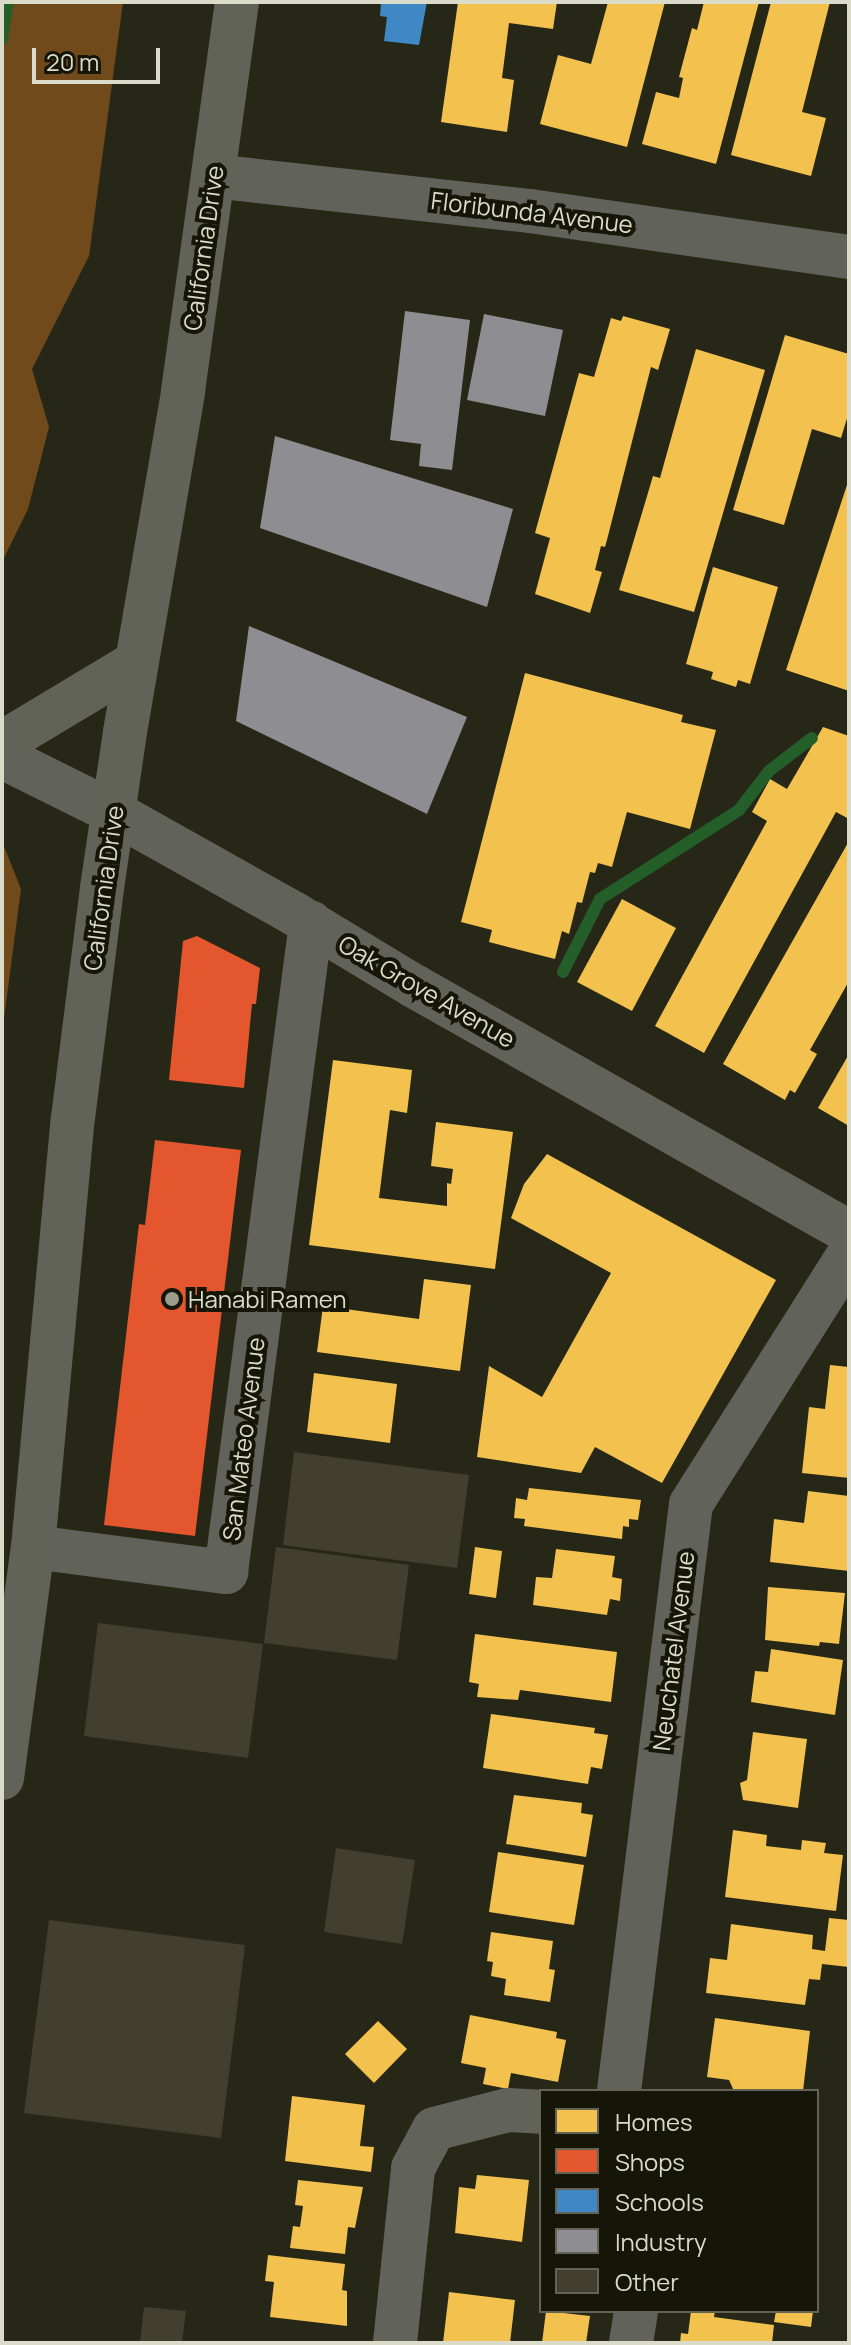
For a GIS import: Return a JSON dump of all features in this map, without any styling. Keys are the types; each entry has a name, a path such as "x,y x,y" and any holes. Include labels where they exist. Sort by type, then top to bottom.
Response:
{"main road":[{"name":"California Drive","path":"2,1778 33,1547 73,1118 113,812 183,391 237,2"},
{"path":"2,743 137,662"}],"street":[{"name":"Floribunda Avenue","path":"213,176 530,211 849,257"},
{"name":"Oak Grove Avenue","path":"2,757 113,812 311,923 414,986 849,1232"},
{"name":"San Mateo Avenue","path":"33,1547 226,1572 311,923"},
{"name":"Neuchatel Avenue","path":"619,2089 691,1504 849,1254"},
{"path":"395,2343 413,2168 434,2129 508,2110 539,2112"},
{"path":"631,2343 636,2313"}],"shaded area":[{"path":"2,2 123,2 89,256 32,369 49,427 28,509 2,562"},
{"path":"2,841 21,889 2,1034"}],"building: Homes":[{"path":"458,2 557,2 553,29 509,23 502,78 514,80 507,132 441,122"},
{"path":"608,2 665,2 627,147 540,124 558,55 591,64"},
{"path":"704,2 759,2 716,164 642,144 656,92 679,98 683,78 679,77 692,28 697,30"},
{"path":"771,2 830,2 802,112 826,118 811,176 731,155"},
{"path":"623,316 670,329 658,370 651,367 605,547 601,546 595,570 602,572 590,613 535,594 550,538 535,533 579,373 594,377 611,318 621,321"},
{"path":"785,335 849,354 849,412 841,438 812,429 784,525 733,510"},
{"path":"696,349 765,370 694,612 619,590 653,476 660,478"},
{"path":"849,482 849,691 786,670"},
{"path":"713,567 778,587 750,684 738,680 736,687 711,679 713,672 686,664"},
{"path":"525,673 683,715 681,722 716,730 690,829 627,812 612,867 598,863 595,873 590,872 582,903 577,902 569,934 562,931 555,959 489,942 492,930 461,922"},
{"path":"823,727 849,736 849,819 836,812 704,1053 655,1026 767,821 752,812 770,779 787,789"},
{"path":"849,841 849,981 810,1050 817,1054 795,1093 790,1090 785,1100 723,1064"},
{"path":"622,899 676,928 632,1011 577,982"},
{"path":"849,1054 849,1126 818,1108"},
{"path":"333,1060 412,1070 407,1113 390,1110 379,1198 447,1206 447,1183 451,1184 453,1169 431,1166 436,1122 513,1132 495,1269 309,1245"},
{"path":"547,1154 776,1280 662,1483 595,1447 581,1473 477,1457 489,1366 542,1397 611,1273 511,1218 524,1184"},
{"path":"424,1279 471,1285 460,1371 317,1352 323,1306 419,1319"},
{"path":"830,1365 849,1367 849,1478 802,1473 809,1407 825,1409"},
{"path":"314,1373 397,1384 390,1443 307,1432"},
{"path":"529,1488 641,1500 638,1520 629,1519 629,1527 623,1526 622,1539 524,1526 525,1519 514,1518 516,1498 527,1500"},
{"path":"808,1491 849,1496 849,1571 770,1562 774,1519 804,1523"},
{"path":"475,1547 502,1551 496,1598 469,1594"},
{"path":"556,1549 615,1556 612,1577 622,1579 620,1601 610,1599 607,1615 533,1605 536,1577 552,1578"},
{"path":"768,1587 845,1593 839,1644 820,1642 819,1646 765,1640"},
{"path":"475,1634 617,1652 611,1702 520,1690 518,1700 477,1697 479,1684 469,1682"},
{"path":"771,1649 843,1660 835,1715 751,1702 755,1671 768,1672"},
{"path":"491,1714 595,1728 594,1733 608,1735 602,1769 591,1767 588,1784 483,1768"},
{"path":"753,1732 807,1739 798,1808 743,1800 740,1783 747,1780"},
{"path":"514,1795 582,1803 581,1813 593,1815 586,1857 506,1844"},
{"path":"733,1830 767,1835 766,1846 801,1850 802,1840 826,1843 824,1853 843,1855 836,1911 725,1897"},
{"path":"498,1852 584,1865 574,1925 489,1912"},
{"path":"829,1918 849,1920 849,1967 822,1964 820,1980 809,1979 805,2005 706,1993 710,1958 727,1960 731,1924 813,1935 812,1949 825,1951"},
{"path":"491,1932 553,1941 549,1969 555,1970 550,2002 504,1995 506,1979 491,1976 493,1962 487,1961"},
{"path":"470,2015 557,2032 556,2038 566,2040 558,2082 511,2073 508,2089 483,2084 486,2068 461,2063"},
{"path":"715,2018 810,2031 803,2089 733,2089 729,2080 707,2077"},
{"path":"378,2021 407,2049 374,2083 345,2054"},
{"path":"292,2096 365,2105 360,2146 374,2147 371,2172 285,2161"},
{"path":"477,2175 529,2180 522,2242 455,2233 459,2187 475,2189"},
{"path":"298,2180 363,2187 355,2228 348,2227 345,2254 290,2248 293,2226 300,2227 303,2206 295,2205"},
{"path":"268,2255 345,2264 342,2290 347,2291 347,2326 270,2317 274,2282 265,2281"},
{"path":"449,2292 515,2300 510,2343 443,2343"},
{"path":"546,2313 590,2316 586,2343 542,2343"},
{"path":"691,2313 715,2313 714,2317 774,2325 772,2343 680,2343 681,2333 688,2334"},
{"path":"776,2313 813,2313 811,2327 774,2322"}],"building: Shops":[{"path":"197,936 260,968 256,1004 252,1004 244,1088 169,1080 183,941"},
{"path":"155,1140 241,1150 195,1536 104,1525 139,1224 145,1225"}],"building: Schools":[{"path":"381,2 427,2 419,45 384,41 387,17 380,16"}],"building: Industry":[{"path":"405,311 470,320 452,470 419,466 421,444 390,440"},
{"path":"484,314 563,330 545,416 467,400"},
{"path":"275,436 513,509 487,607 260,528"},
{"path":"249,626 467,717 427,814 236,721"}],"building: Other":[{"path":"294,1452 469,1475 457,1568 283,1545"},
{"path":"276,1547 409,1565 397,1660 264,1643"},
{"path":"98,1623 263,1644 248,1758 84,1736"},
{"path":"336,1848 415,1860 402,1944 324,1932"},
{"path":"49,1920 245,1945 221,2138 24,2113"},
{"path":"144,2307 186,2311 182,2343 140,2343"}],"waterway":[{"path":"2,39 8,2"},
{"path":"563,972 600,899 739,810 769,771 812,738"}],"place":[{"name":"Hanabi Ramen","path":"172,1299"}]}
